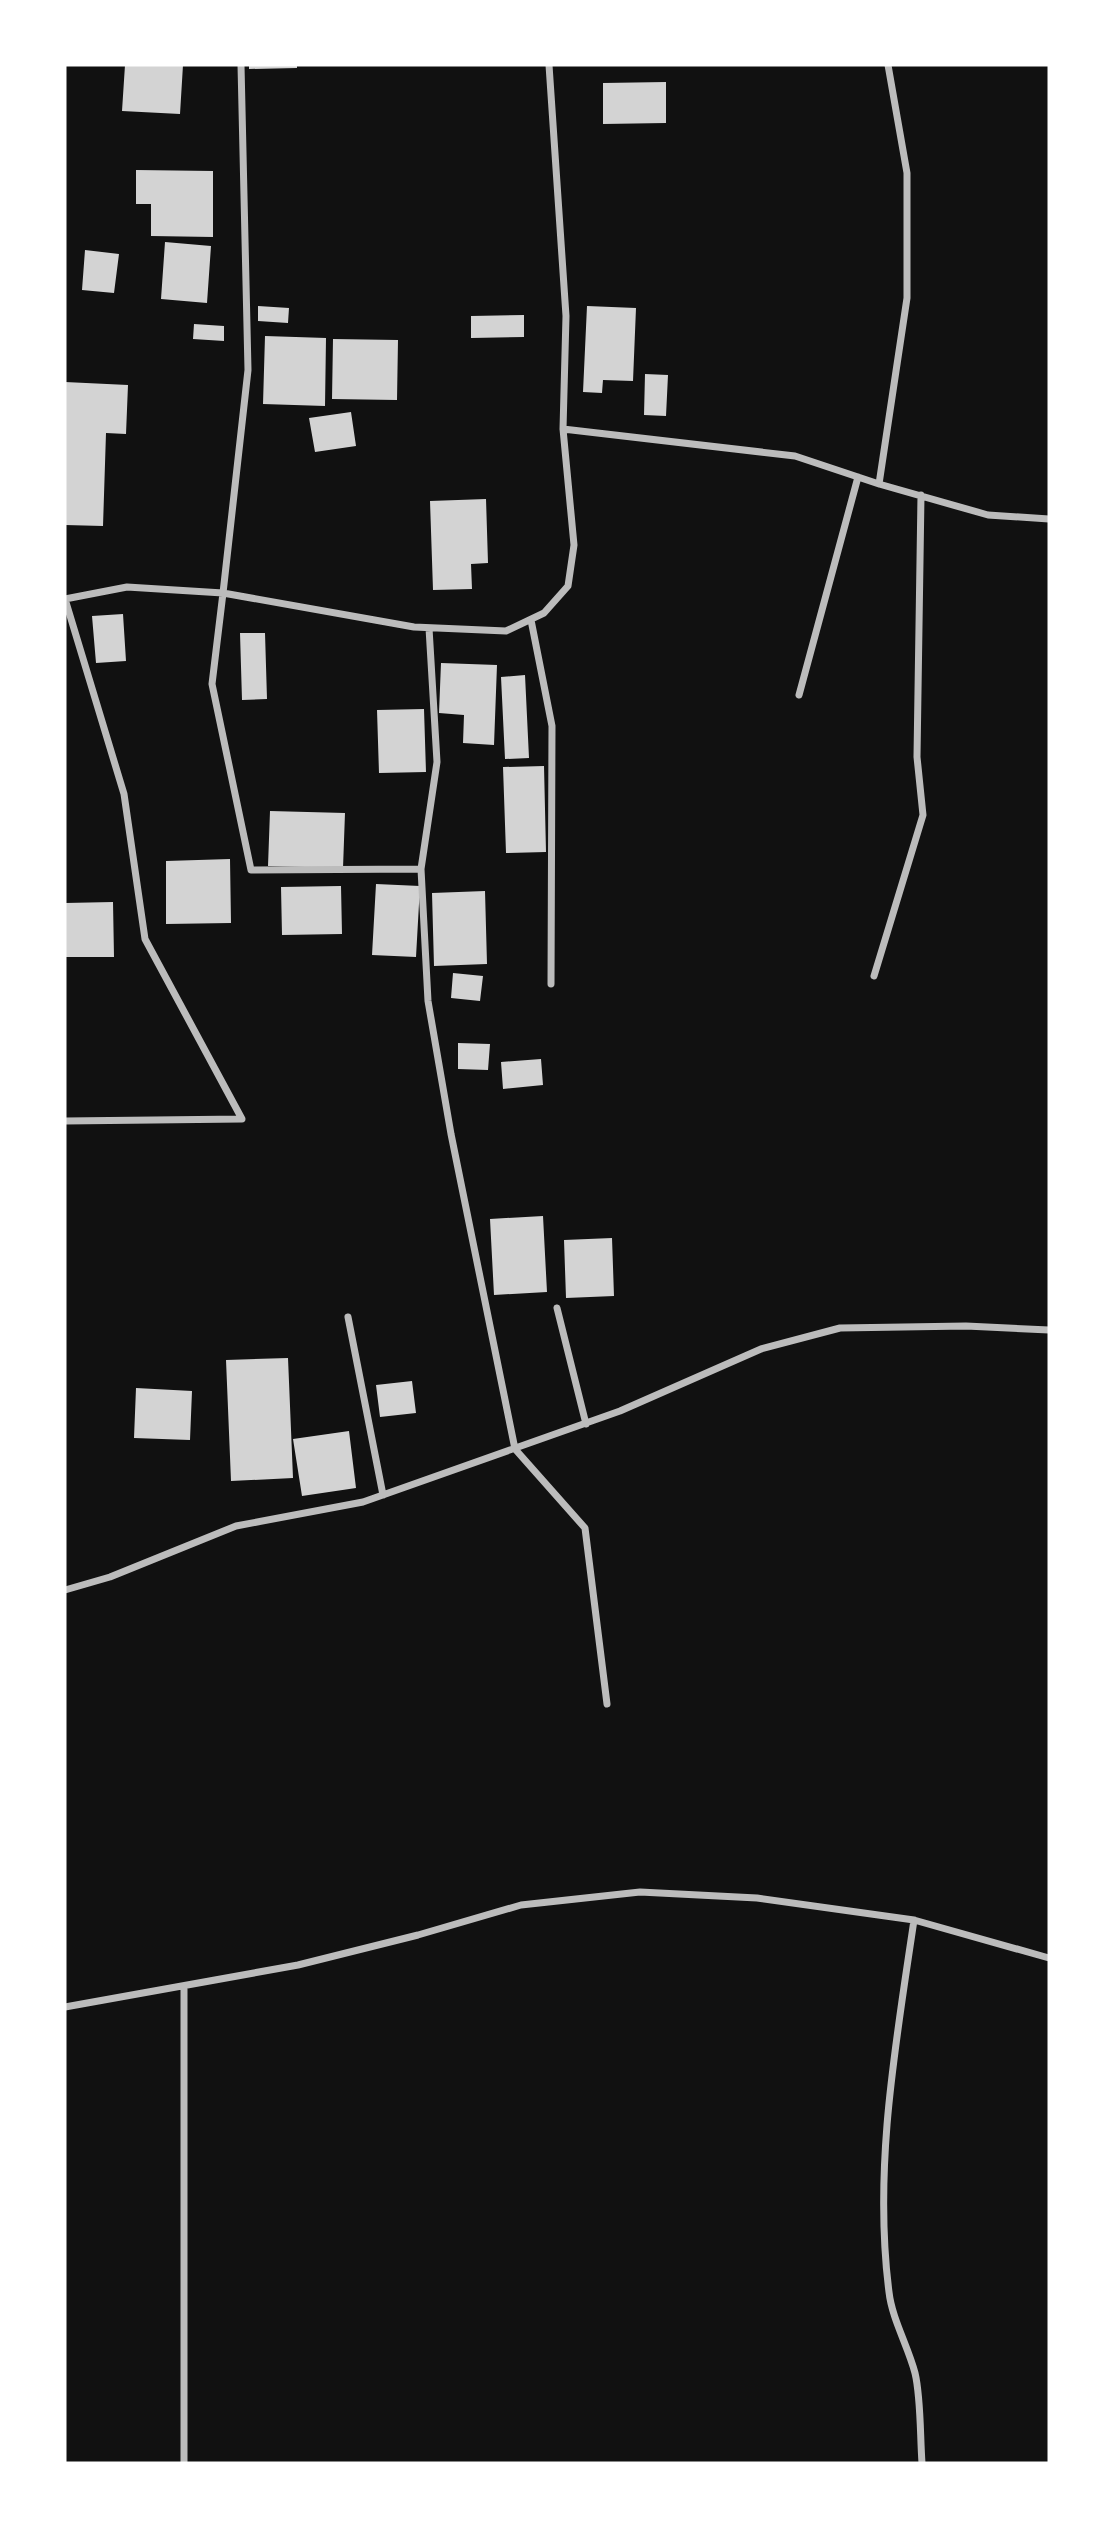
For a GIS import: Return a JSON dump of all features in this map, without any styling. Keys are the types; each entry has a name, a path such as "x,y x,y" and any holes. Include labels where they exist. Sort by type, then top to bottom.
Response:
{"street":[{"path":"241,65 248,370 212,684 251,870 422,869"},
{"path":"65,1121 242,1119 145,939 124,794 65,599 127,587 223,593 414,627 506,631 544,613 568,586 574,545 563,429 566,316 548,65"},
{"path":"879,484 907,298 907,173 888,65"},
{"path":"563,429 795,456 879,484 988,515 1049,519"},
{"path":"799,695 858,477"},
{"path":"874,976 923,815 917,757 921,495"},
{"path":"531,620 552,726 551,984"},
{"path":"429,628 438,762 422,869 428,1002 454,1148 515,1449 585,1528 607,1703"},
{"path":"557,1308 586,1424"},
{"path":"348,1317 383,1495"},
{"path":"65,1590 110,1577 236,1526 363,1502 620,1411 761,1349 841,1328 966,1326 1049,1330"},
{"path":"65,2007 298,1965 418,1935 521,1905 640,1892 757,1898 914,1920 1049,1958"},
{"path":"914,1920 894,2062 884,2176 884,2236 889,2295 916,2375 922,2463"},
{"path":"184,1987 184,2463"}],"building":[{"path":"125,65 183,65 180,114 122,111"},
{"path":"249,65 297,65 297,68 249,69"},
{"path":"666,82 666,123 603,124 603,83"},
{"path":"136,170 213,171 213,237 151,236 151,204 136,204"},
{"path":"165,242 211,246 207,303 161,299"},
{"path":"85,250 119,254 114,293 82,290"},
{"path":"258,306 289,308 288,323 258,321"},
{"path":"587,306 636,308 633,381 603,380 602,393 583,392"},
{"path":"524,315 524,337 471,338 471,316"},
{"path":"194,324 224,326 224,341 193,339"},
{"path":"265,336 326,338 325,406 263,404"},
{"path":"333,339 398,340 397,400 332,399"},
{"path":"645,374 668,375 666,416 644,415"},
{"path":"65,382 128,385 126,434 106,433 103,526 65,525"},
{"path":"351,412 356,446 315,452 309,418"},
{"path":"486,499 488,563 471,564 472,589 433,590 430,501"},
{"path":"123,614 126,661 96,663 92,616"},
{"path":"240,633 265,633 267,699 242,700"},
{"path":"441,663 497,665 494,745 463,743 464,715 439,713"},
{"path":"525,675 529,758 505,759 501,677"},
{"path":"424,709 426,772 379,773 377,710"},
{"path":"544,766 546,852 506,853 503,767"},
{"path":"270,811 345,813 343,868 268,866"},
{"path":"230,859 231,923 166,924 166,861"},
{"path":"376,884 420,886 416,957 372,955"},
{"path":"341,886 342,934 282,935 281,887"},
{"path":"485,891 487,964 434,966 432,893"},
{"path":"113,902 114,957 65,957 65,903"},
{"path":"453,973 483,976 480,1001 451,998"},
{"path":"458,1043 490,1044 488,1070 458,1069"},
{"path":"541,1059 543,1085 503,1089 501,1062"},
{"path":"543,1216 547,1292 494,1295 490,1219"},
{"path":"612,1238 614,1296 566,1298 564,1240"},
{"path":"288,1358 293,1478 231,1481 226,1360"},
{"path":"412,1381 416,1413 380,1417 376,1385"},
{"path":"136,1388 192,1391 190,1440 134,1438"},
{"path":"349,1431 356,1488 302,1496 293,1439"}]}
